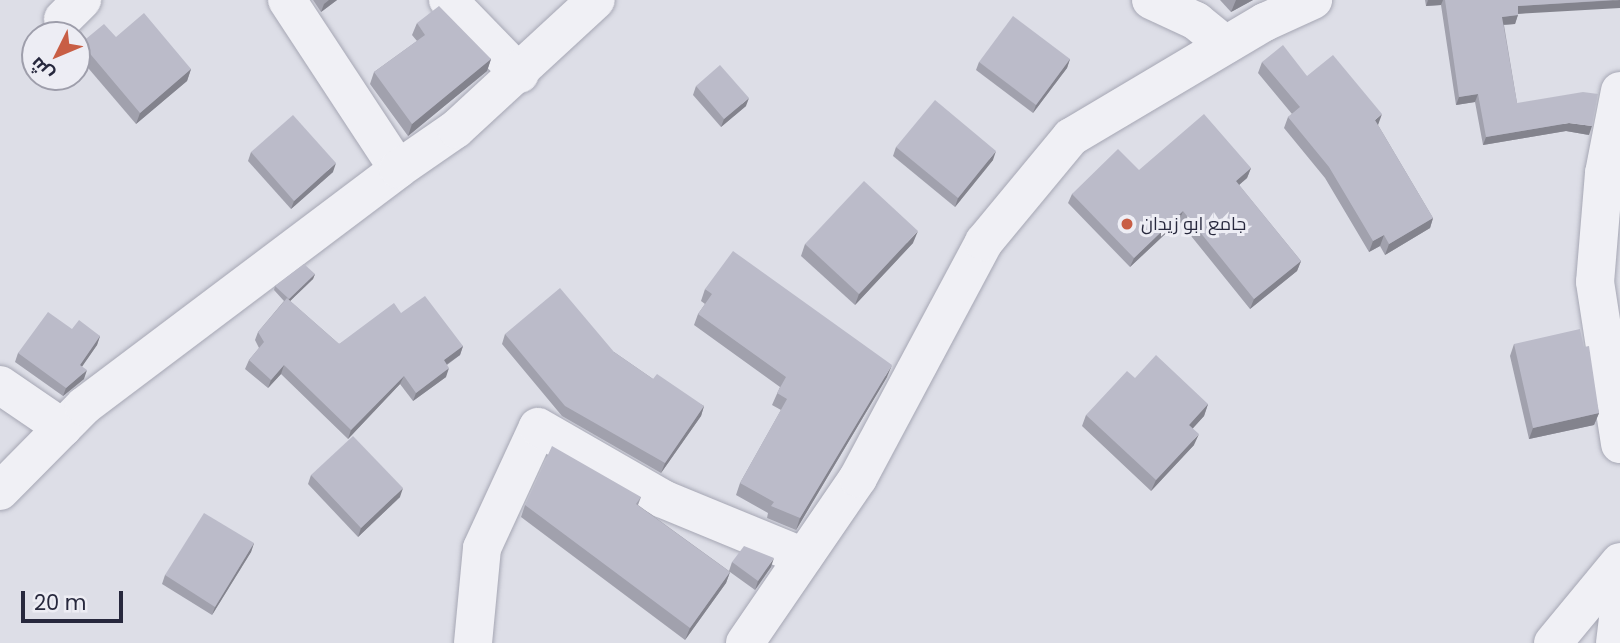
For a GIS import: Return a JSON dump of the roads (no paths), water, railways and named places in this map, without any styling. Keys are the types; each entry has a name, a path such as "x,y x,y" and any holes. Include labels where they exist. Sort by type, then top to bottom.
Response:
{"street":[{"path":"287,0 398,169"},
{"path":"448,0 520,74"},
{"path":"1,488 63,428 201,315 456,129 520,74 596,0"},
{"path":"1151,0 1196,21 1226,45"},
{"path":"745,643 859,478 984,242 1071,137 1226,45 1313,0"},
{"path":"1620,92 1604,173 1595,282 1620,444"},
{"path":"0,385 63,428"},
{"path":"473,643 482,548 538,427 663,499 804,557"},
{"path":"1553,643 1620,562"},
{"path":"1615,643 1620,604"}],"place":[{"name":"جامع ابو زيدان","path":"1127,224"}]}
